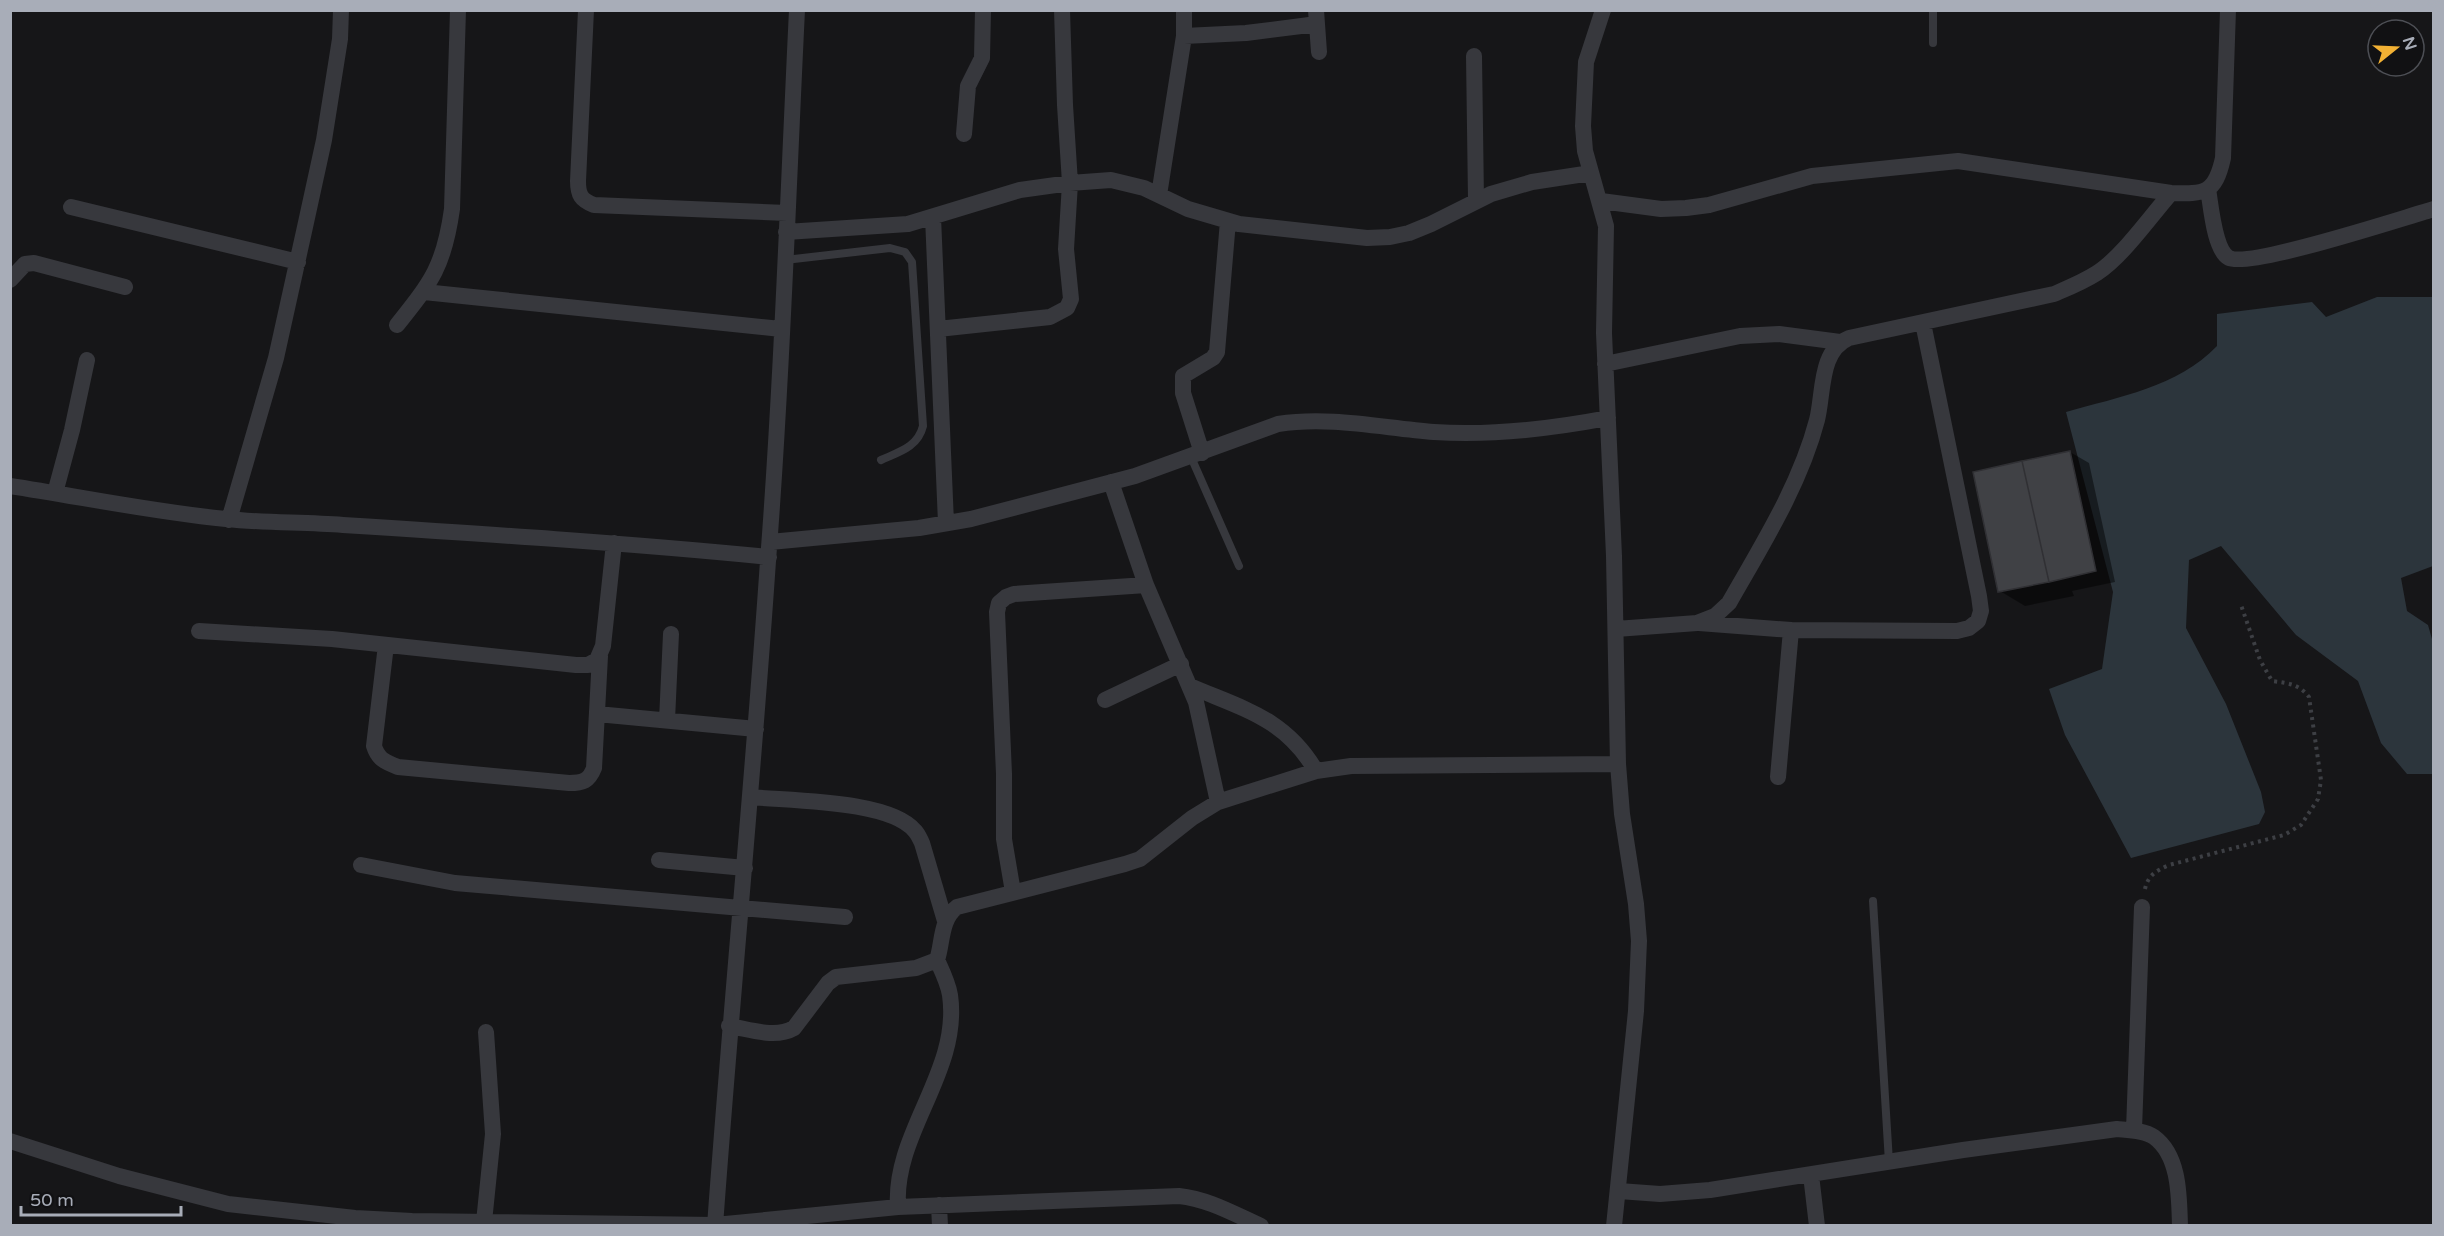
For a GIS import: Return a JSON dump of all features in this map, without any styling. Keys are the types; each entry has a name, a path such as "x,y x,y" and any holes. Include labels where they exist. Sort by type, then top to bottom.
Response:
{"street":[{"path":"229,519 276,358 298,262 324,140 340,39 341,10"},
{"path":"397,325 434,277 445,252 452,209 458,10"},
{"path":"586,10 578,181 578,194 584,201 594,205 787,213"},
{"path":"715,1225 729,1026 742,907 769,549 797,10"},
{"path":"964,134 970,77 982,58 983,10"},
{"path":"938,329 1050,317 1067,308 1071,299 1066,249 1070,183 1062,10"},
{"path":"1159,195 1184,36 1184,10"},
{"path":"1604,10 1591,44 1584,84 1583,126 1591,173 1601,201 1606,226 1604,333 1616,629 1618,764 1622,814 1636,904 1639,952 1636,1011 1614,1226"},
{"path":"1601,201 1653,208 1686,208 1726,201 1812,176 1958,161 2171,193 2192,194 2208,189 2218,178 2223,158 2228,10"},
{"path":"1184,36 1246,33 1317,17 1319,52"},
{"path":"1474,56 1476,200"},
{"path":"786,232 908,224 1020,190 1111,180 1144,188 1188,209 1228,221 1367,238 1390,237 1409,233 1431,224 1476,200 1532,182 1591,173"},
{"path":"2208,189 2220,249 2228,257 2240,260 2254,259 2314,244 2433,209"},
{"path":"1697,623 1715,616 1729,603 1784,504 1817,419 1827,366 1840,342 1849,338 2054,294 2076,285 2098,273 2115,257 2171,193"},
{"path":"71,207 298,262"},
{"path":"933,217 946,523"},
{"path":"1196,455 1183,376 1213,358 1217,352 1228,221"},
{"path":"10,280 26,264 34,262 125,287"},
{"path":"424,291 781,329"},
{"path":"1616,629 1697,623 1791,630 1958,631 1969,628 1978,621 1981,611 1979,596 1923,322"},
{"path":"1605,364 1740,336 1779,334 1840,342"},
{"path":"55,493 87,360"},
{"path":"10,486 179,514 229,519 614,543 769,549 899,531 990,514 1111,482 1196,455 1278,424 1302,420 1435,432 1493,433 1608,418"},
{"path":"1111,482 1146,585 1196,702 1218,802"},
{"path":"386,645 374,746 377,755 384,762 398,767 581,783 590,777 594,768 600,656 614,543"},
{"path":"1013,892 1004,839 1005,774 997,612 999,603 1006,597 1026,593 1146,585"},
{"path":"1778,777 1791,630"},
{"path":"199,631 386,645 576,665 588,665 600,656"},
{"path":"667,720 671,634"},
{"path":"1105,700 1181,664"},
{"path":"1190,686 1277,726 1297,743 1316,771"},
{"path":"597,714 756,729"},
{"path":"898,1207 897,1190 902,1164 933,1089 948,1034 950,994 937,960 945,921 949,913 957,907 1140,859 1192,818 1218,802 1316,771 1351,766 1618,764"},
{"path":"751,797 857,806 884,813 906,823 916,831 922,843 945,921"},
{"path":"659,860 745,868"},
{"path":"362,865 455,883 845,917"},
{"path":"2134,1130 2142,908"},
{"path":"729,1026 775,1034 786,1033 794,1028 828,983 836,976 916,968 937,960"},
{"path":"484,1222 493,1134 486,1032"},
{"path":"1619,1191 1683,1193 2117,1129 2134,1130 2153,1137 2168,1154 2175,1174 2180,1226"},
{"path":"10,1141 119,1176 228,1204 355,1218 715,1225 898,1207 1179,1196 1204,1201 1261,1226"},
{"path":"1811,1175 1817,1226"},
{"path":"939,1205 940,1226"}],"lane":[{"path":"1933,10 1933,43"},
{"path":"784,260 890,248 905,252 912,262 924,426 921,436 914,444 881,460"},
{"path":"1196,455 1239,566"},
{"path":"1873,901 1889,1162"}],"path":[{"path":"2142,908 2147,881 2155,871 2169,865 2284,835 2301,825 2318,799 2321,780 2309,697 2303,689 2293,684 2272,681 2265,671 2241,605"}],"shaded area":[{"path":"2377,297 2433,297 2433,566 2401,578 2407,611 2428,625 2434,646 2433,774 2407,774 2381,743 2358,681 2296,635 2221,546 2189,560 2186,628 2226,704 2261,792 2265,812 2259,824 2131,858 2065,735 2049,689 2102,669 2113,592 2066,412 2146,389 2184,372 2217,346 2217,314 2312,302 2326,317"}],"building":[{"path":"2070,451 2096,571 2049,582 2022,461"},
{"path":"2022,461 2049,582 1998,592 1973,472"}]}
